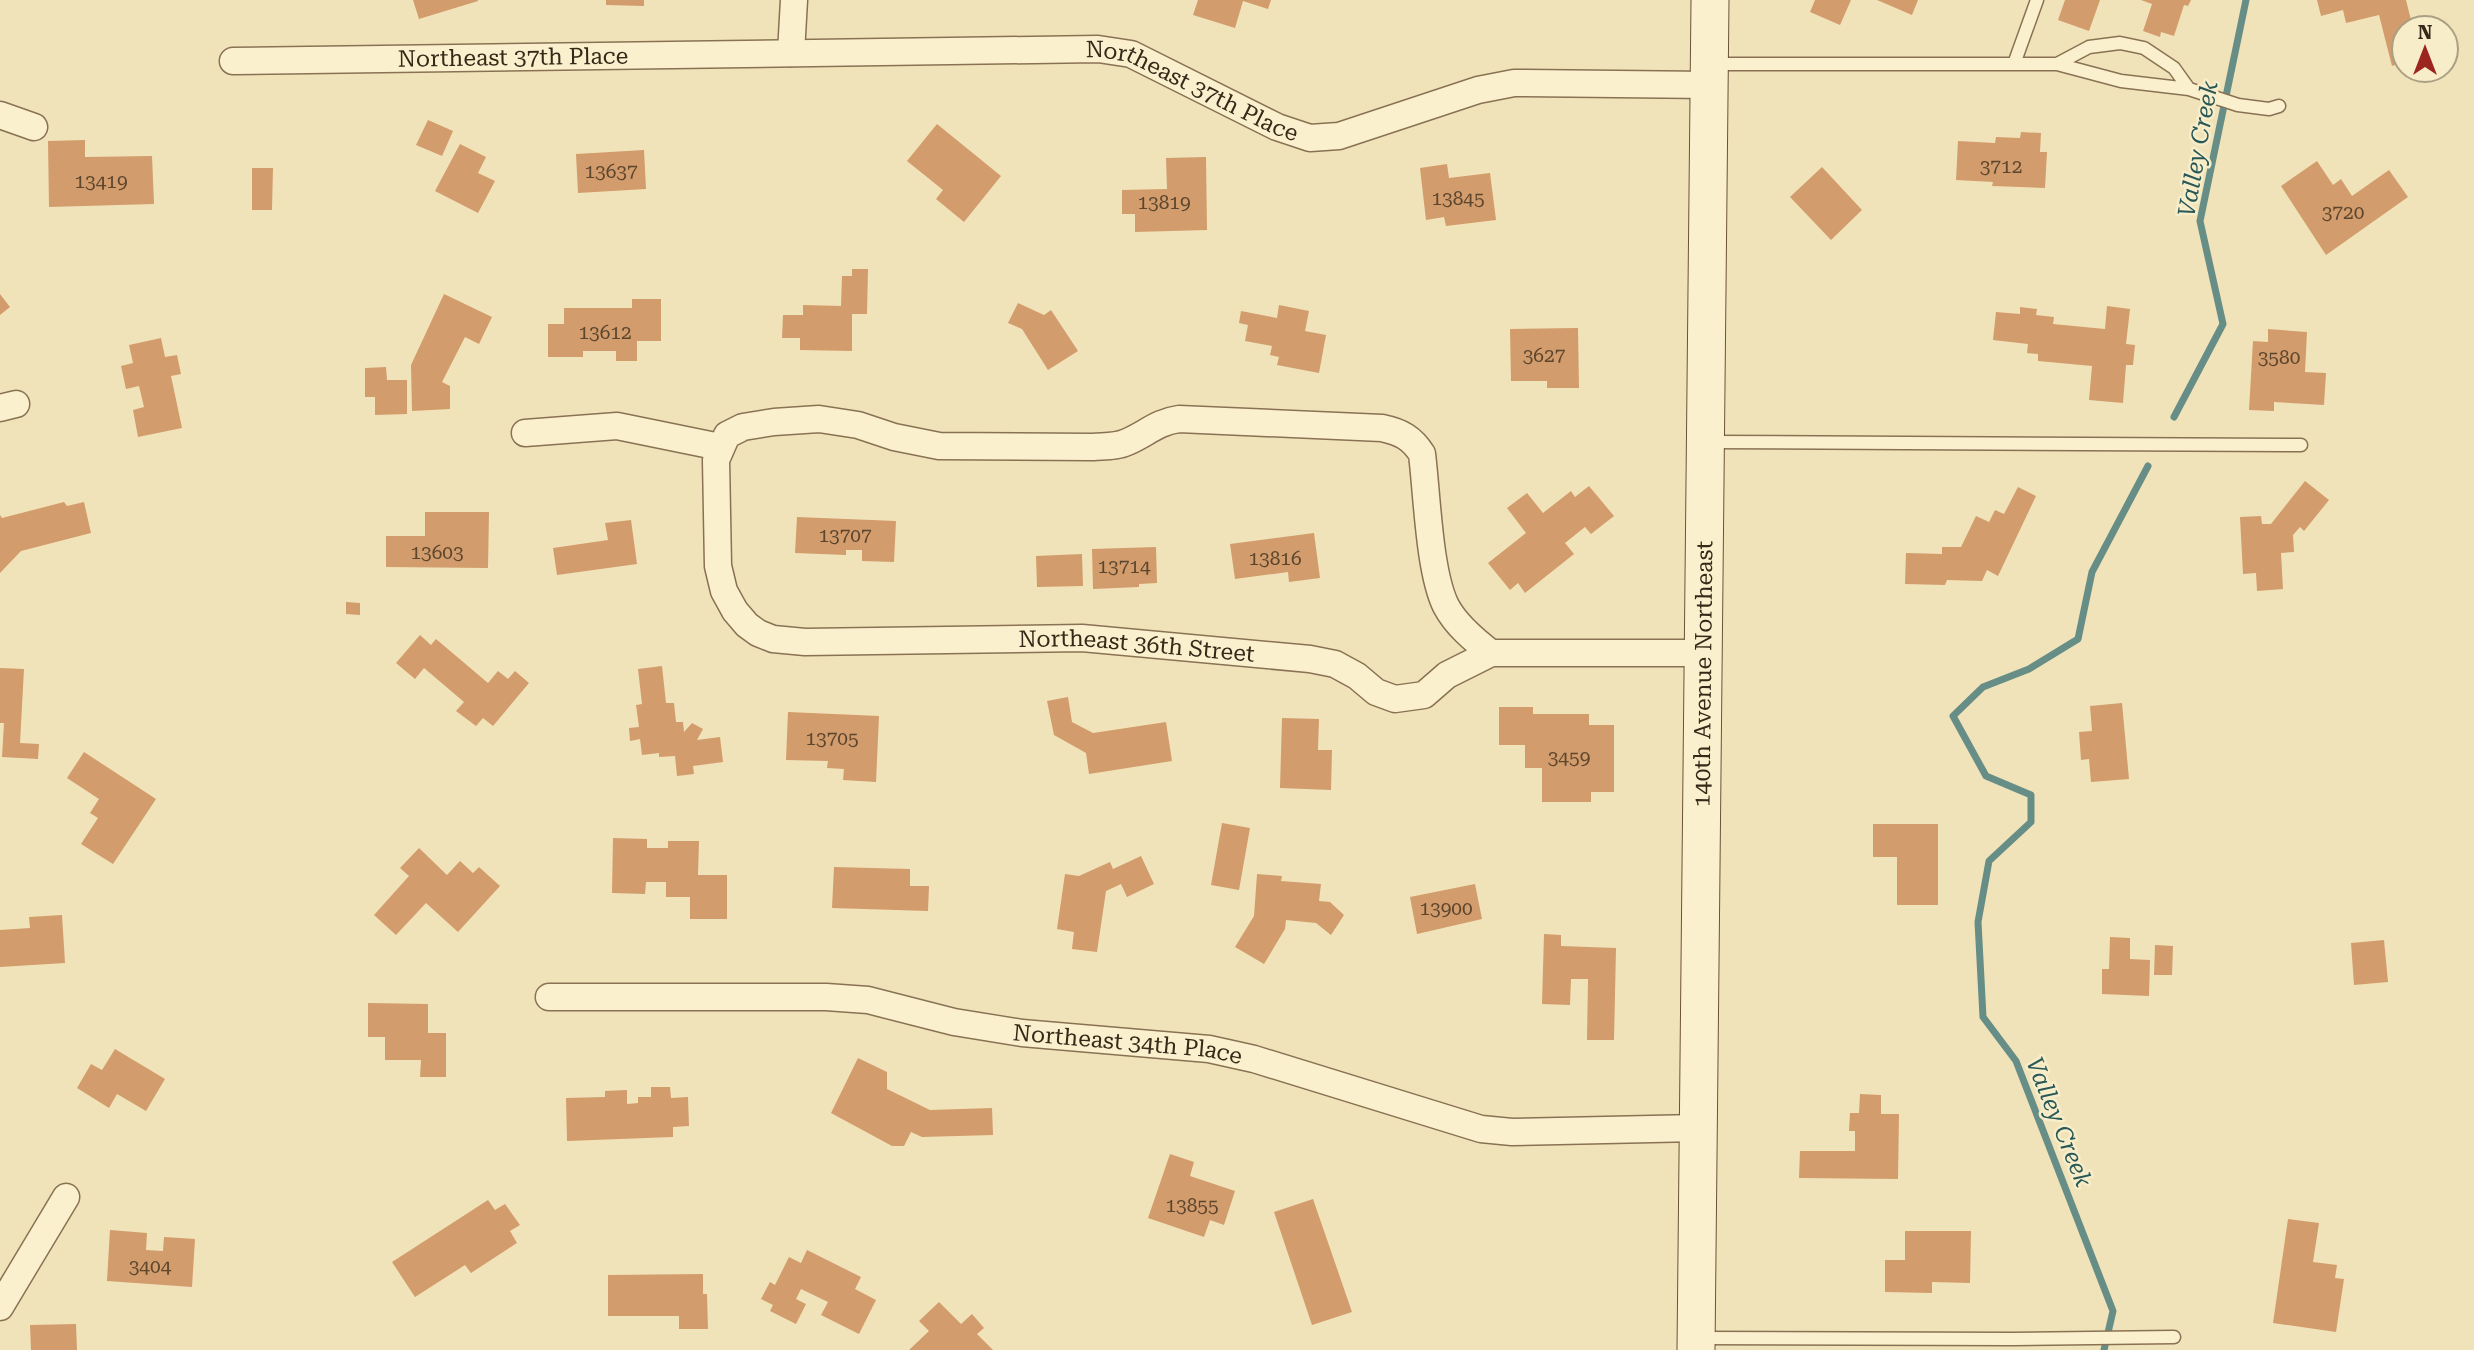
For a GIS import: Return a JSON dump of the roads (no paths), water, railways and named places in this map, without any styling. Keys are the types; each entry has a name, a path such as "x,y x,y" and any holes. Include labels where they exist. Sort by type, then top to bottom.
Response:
{"street":[{"path":"791,53 793,0"},
{"name":"140th Avenue Northeast","path":"1696,1344 1710,0"},
{"name":"Northeast 37th Place","path":"233,61 1098,49 1131,54 1278,127 1310,138 1339,136 1478,90 1514,83 1709,74"},
{"path":"0,115 34,127"},
{"path":"525,433 617,426 723,441 743,427 819,419 858,425 894,437 939,446 1093,447 1127,442 1157,425 1179,419 1382,428 1396,431 1416,445 1422,454 1433,551 1446,604 1473,639 1491,653"},
{"name":"Northeast 36th Street","path":"723,441 716,460 718,566 724,592 747,625 773,639 805,642 1083,638 1310,659 1335,664 1357,676 1376,692 1395,699 1424,695 1447,675 1491,653 1703,653"},
{"name":"Northeast 34th Place","path":"549,997 826,997 868,1000 954,1022 1022,1033 1209,1049 1254,1059 1481,1129 1512,1132 1698,1128"},
{"path":"0,1307 66,1198"}],"lane":[{"path":"2014,64 2037,0"},
{"path":"2057,64 2089,47 2120,43 2144,48 2174,68 2189,89"},
{"path":"1709,74 2057,64 2121,81 2189,89 2238,106 2269,109 2279,106"},
{"path":"1706,442 2301,445"},
{"path":"1696,1344 2174,1336"}],"waterway":[{"name":"Valley Creek","path":"2174,417 2223,324 2200,221 2246,0"},
{"name":"Valley Creek","path":"2104,1350 2113,1311 2016,1061 1983,1017 1978,922 1989,861 2031,822 2031,795 1986,776 1953,716 1983,687 2029,669 2078,639 2092,572 2148,466"}]}
